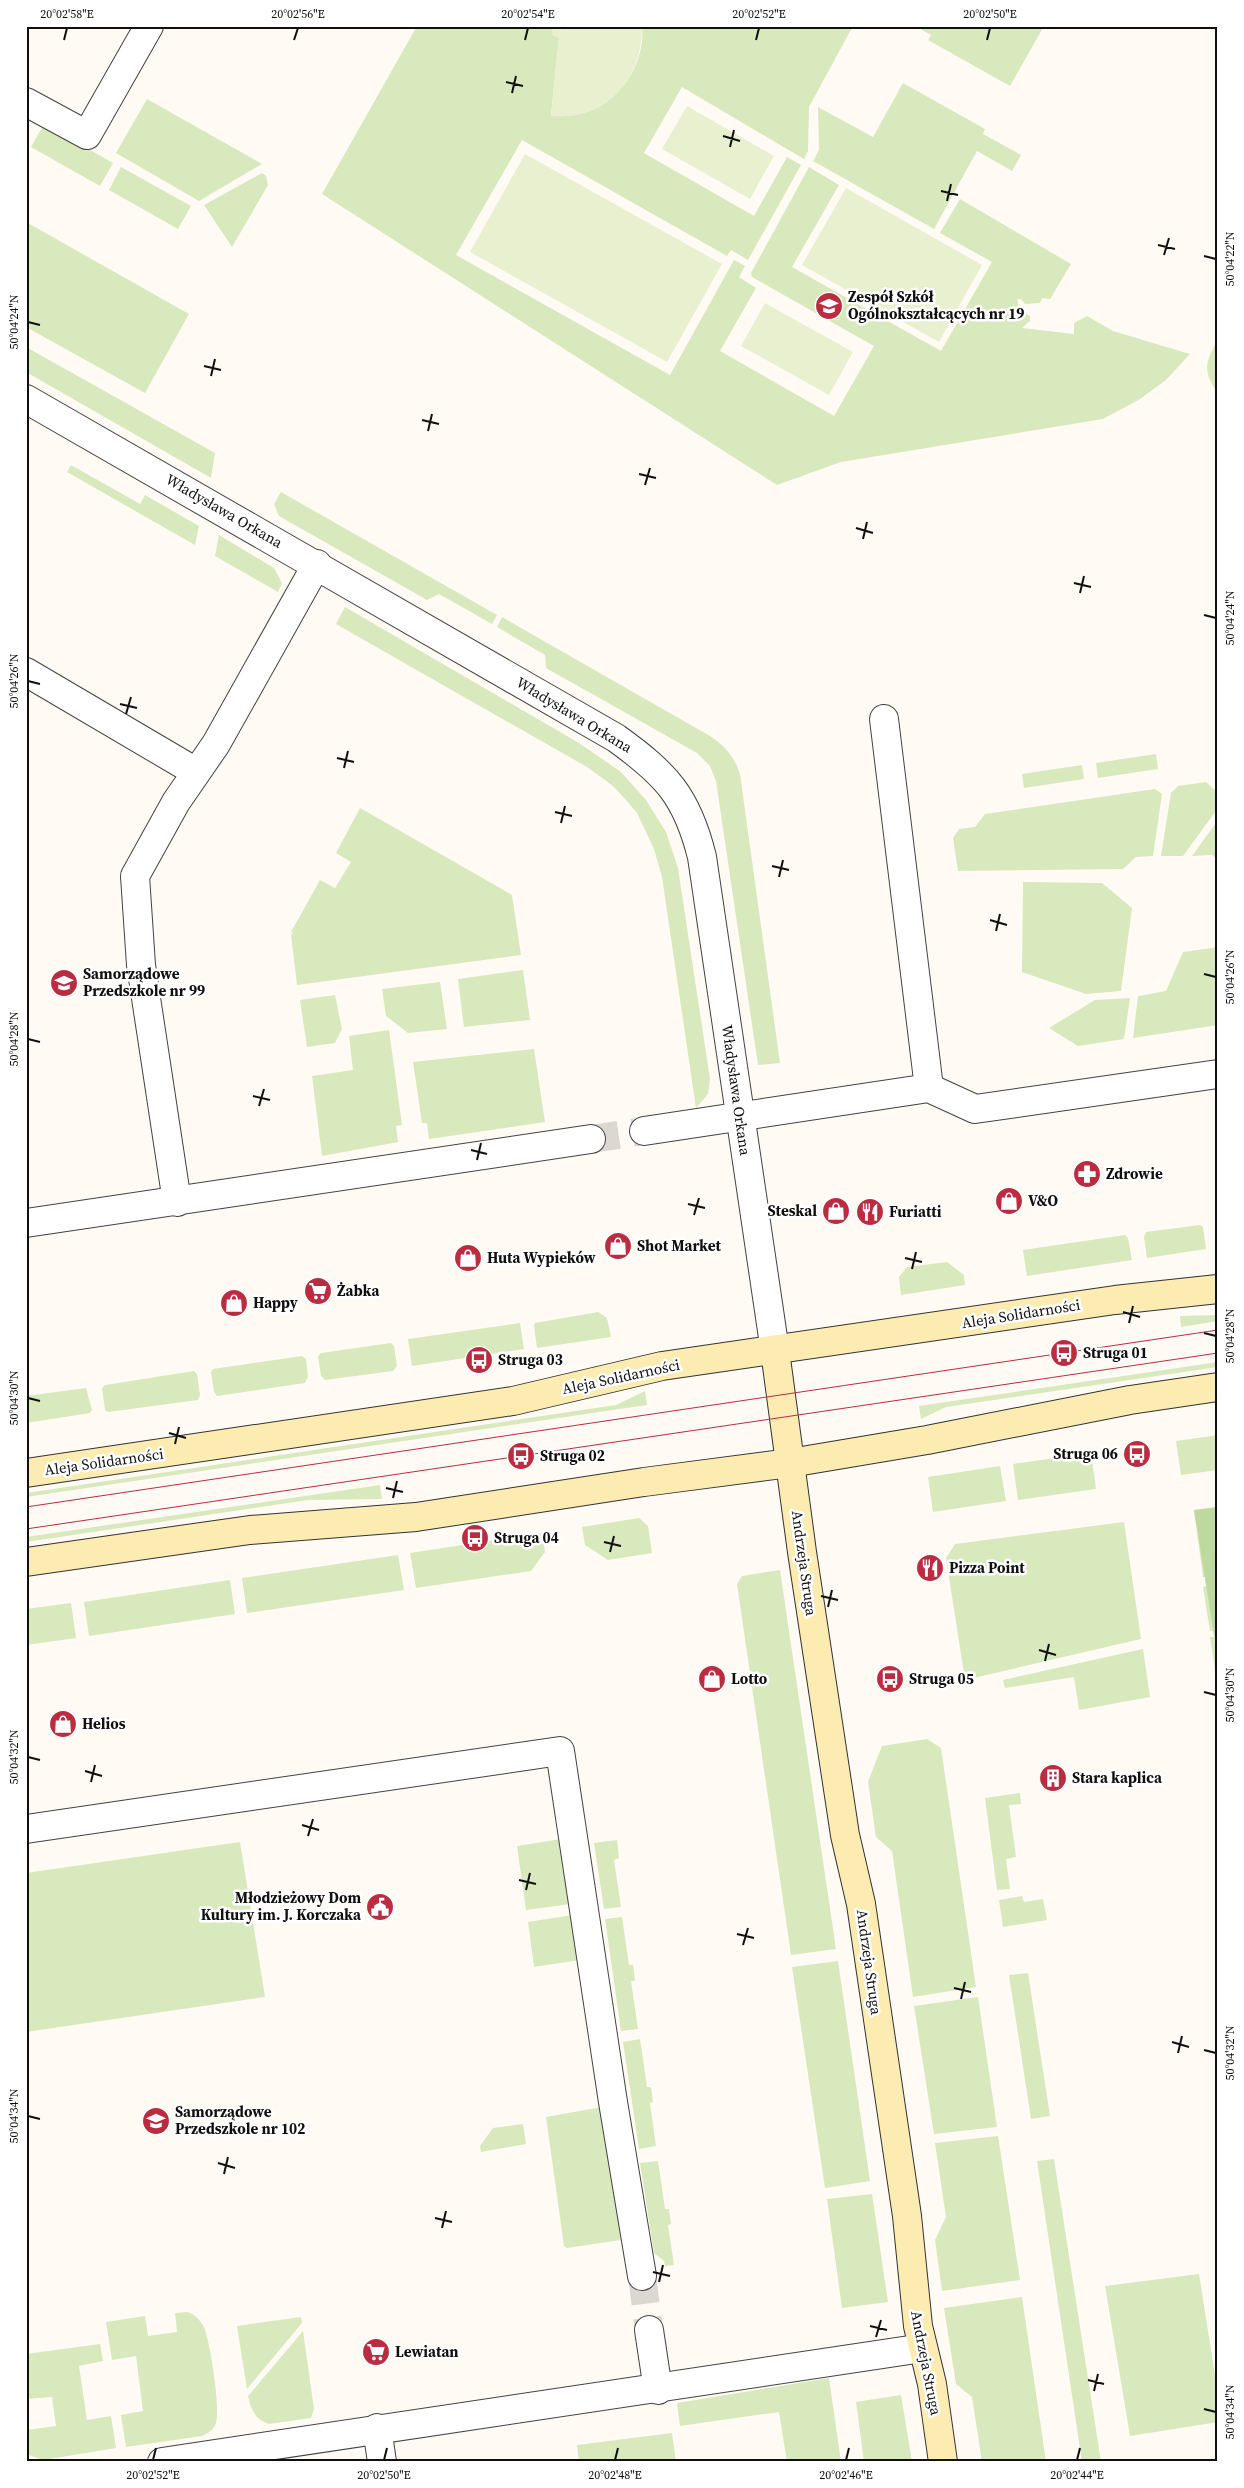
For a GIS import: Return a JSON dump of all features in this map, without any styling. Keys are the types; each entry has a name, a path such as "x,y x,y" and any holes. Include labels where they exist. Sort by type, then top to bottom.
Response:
{"street":[{"path":"26,102 87,135 149,26"},
{"name":"Władysława Orkana","path":"26,399 317,564 616,738 661,773 676,791 687,810 702,857 790,1463"},
{"path":"177,1202 141,965 135,876 176,802 216,744 317,564"},
{"path":"26,672 196,772"},
{"path":"884,719 929,1088"},
{"path":"644,1131 929,1088 975,1109 1218,1074"},
{"path":"26,1223 591,1139"},
{"name":"Aleja Solidarności","path":"26,1473 513,1401 662,1366 1115,1300 1218,1289"},
{"path":"26,1562 250,1530 416,1517 644,1482 790,1463 927,1440 1130,1400 1218,1386"},
{"name":"Andrzeja Struga","path":"790,1463 845,1835 861,1904 907,2216 914,2296 923,2348 932,2384 943,2462"},
{"path":"26,1829 560,1751 613,2102 642,2276"},
{"path":"650,2330 658,2390"},
{"path":"162,2462 377,2428 658,2390 923,2348"},
{"path":"377,2428 382,2462"}],"green space":[{"path":"417,26 569,26 563,31 554,27 552,30 559,38 551,115 570,116 587,112 604,104 618,92 629,78 637,62 642,44 642,26 853,26 809,107 808,151 804,159 682,87 644,153 754,216 787,157 801,165 748,260 731,250 727,256 522,140 456,255 670,375 734,260 745,266 739,277 756,288 720,351 834,416 874,346 752,277 751,273 809,167 839,185 792,267 941,351 992,262 940,233 960,199 1071,264 1050,299 1042,298 1040,303 1025,304 1021,299 1017,299 1020,310 1030,316 1030,321 1022,328 1074,334 1074,323 1087,316 1113,331 1190,354 1166,380 1140,399 1103,419 841,462 777,485 322,194"},
{"path":"558,26 563,30 569,26 642,26 640,48 635,65 627,81 617,94 604,104 588,112 571,116 551,116 559,38 552,35 552,30"},
{"path":"915,26 1044,26 1010,86 928,40 931,35"},
{"path":"903,83 985,129 983,134 1021,155 1012,171 977,151 934,229 813,161 819,150 818,107 873,137"},
{"path":"147,99 262,164 199,201 116,153"},
{"path":"687,106 774,156 750,199 662,149"},
{"path":"44,124 113,163 100,186 31,147"},
{"path":"525,154 722,264 667,362 470,252"},
{"path":"121,167 191,206 178,229 109,190"},
{"path":"262,173 266,176 268,185 232,247 204,205"},
{"path":"846,188 982,265 939,342 802,265"},
{"path":"26,222 189,314 145,393 26,327"},
{"path":"765,303 853,352 829,395 741,346"},
{"path":"1218,339 1218,394 1209,379 1207,366 1210,354"},
{"path":"26,347 215,453 211,478 26,372"},
{"path":"71,465 140,504 145,495 199,526 195,545 67,472"},
{"path":"281,492 497,615 492,624 439,594 427,600 279,516 274,504"},
{"path":"219,535 274,568 282,583 278,592 215,556"},
{"path":"345,607 579,743 621,772 646,800 666,832 678,868 710,1079 708,1094 696,1108 662,877 654,849 637,813 613,786 587,767 336,624"},
{"path":"502,617 710,736 725,748 732,757 740,774 780,1063 758,1065 716,781 710,766 697,753 546,668 545,655 497,627"},
{"path":"1156,754 1158,769 1098,778 1096,763"},
{"path":"1082,765 1084,779 1024,788 1022,774"},
{"path":"1206,782 1218,793 1218,808 1183,856 1161,856 1171,793 1178,786"},
{"path":"1155,789 1162,794 1153,856 1136,857 1123,869 958,871 953,838 959,829 975,827 985,814"},
{"path":"360,808 512,895 521,955 297,985 291,935 293,933 291,932 320,880 335,888 351,862 336,853"},
{"path":"1218,820 1218,860 1212,855 1192,856"},
{"path":"1023,882 1102,883 1132,908 1121,991 1086,994 1022,972"},
{"path":"1218,947 1218,1025 1133,1038 1138,996 1166,991 1183,952"},
{"path":"523,970 530,1020 464,1027 458,979"},
{"path":"440,982 447,1029 408,1033 386,1016 382,989"},
{"path":"335,995 342,1029 335,1043 307,1047 300,1000"},
{"path":"1130,998 1124,1039 1078,1046 1049,1028 1095,1000"},
{"path":"389,1030 402,1125 396,1126 398,1142 322,1156 312,1076 353,1070 349,1036"},
{"path":"534,1049 545,1122 429,1139 427,1123 422,1123 413,1062"},
{"path":"1200,1225 1203,1227 1206,1249 1147,1258 1144,1237 1146,1232"},
{"path":"1125,1235 1128,1238 1132,1260 1027,1276 1023,1250"},
{"path":"947,1262 964,1275 965,1285 901,1295 899,1277 907,1267"},
{"path":"598,1312 607,1318 611,1337 537,1348 535,1323"},
{"path":"1218,1315 1218,1321 1181,1327 1180,1316"},
{"path":"520,1323 524,1349 412,1366 408,1339"},
{"path":"391,1343 394,1346 397,1366 393,1371 325,1380 321,1376 318,1356 321,1353"},
{"path":"302,1356 306,1359 308,1377 305,1383 217,1396 214,1392 211,1372 213,1369"},
{"path":"1218,1362 1218,1367 946,1407 921,1419 919,1406"},
{"path":"194,1371 197,1374 200,1395 198,1400 108,1412 105,1410 102,1388 105,1385"},
{"path":"86,1388 92,1410 90,1413 26,1423 26,1396"},
{"path":"645,1391 647,1405 26,1497 26,1493 616,1405"},
{"path":"1218,1435 1218,1470 1181,1475 1176,1441"},
{"path":"1091,1453 1096,1489 1018,1500 1013,1464"},
{"path":"1000,1466 1006,1501 933,1512 928,1477"},
{"path":"380,1485 382,1499 308,1500 26,1542 26,1537"},
{"path":"1218,1507 1218,1690 1210,1637 1214,1637 1213,1631 1210,1631 1203,1587 1206,1586 1205,1577 1203,1577 1194,1510"},
{"path":"1218,1507 1218,1659 1194,1510"},
{"path":"639,1518 648,1526 652,1553 608,1560 585,1545 582,1527"},
{"path":"1124,1522 1141,1639 965,1680 946,1558 955,1544"},
{"path":"542,1533 545,1552 531,1571 416,1588 410,1553"},
{"path":"398,1555 404,1590 247,1613 242,1578"},
{"path":"780,1570 836,1949 791,1955 737,1584 742,1576"},
{"path":"230,1580 235,1614 89,1636 84,1602"},
{"path":"71,1603 76,1638 26,1645 26,1609"},
{"path":"1143,1649 1150,1697 1079,1710 1074,1677 1005,1688 1003,1680"},
{"path":"927,1739 941,1748 976,1987 913,1997 892,1851 876,1837 868,1782 882,1746"},
{"path":"1020,1793 1021,1804 1009,1805 1016,1857 1006,1859 1010,1889 997,1890 985,1798"},
{"path":"561,1839 571,1904 526,1910 517,1846"},
{"path":"617,1840 619,1858 614,1860 621,1907 604,1909 594,1843"},
{"path":"240,1842 265,1997 26,2032 26,1873"},
{"path":"1022,1896 1024,1902 1043,1899 1047,1920 1003,1927 999,1900"},
{"path":"573,1915 580,1960 534,1967 528,1922"},
{"path":"622,1917 629,1965 633,1965 635,1981 631,1981 638,2029 621,2031 605,1919"},
{"path":"838,1961 870,2181 825,2188 792,1967"},
{"path":"1028,1973 1050,2116 1031,2119 1009,1975"},
{"path":"978,1997 997,2127 934,2134 914,2006"},
{"path":"640,2039 647,2087 651,2087 653,2102 650,2103 656,2146 639,2149 623,2042"},
{"path":"602,2107 621,2240 567,2248 564,2246 546,2117"},
{"path":"523,2124 526,2144 481,2152 480,2146 493,2128"},
{"path":"998,2136 1020,2280 942,2291 935,2240 946,2217 935,2143"},
{"path":"1054,2159 1101,2462 1082,2462 1037,2161"},
{"path":"658,2161 665,2209 669,2209 671,2224 668,2225 674,2265 665,2266 664,2261 654,2253 640,2163"},
{"path":"872,2194 888,2302 842,2308 827,2199"},
{"path":"1199,2274 1215,2375 1218,2375 1218,2422 1130,2436 1105,2286"},
{"path":"1022,2297 1046,2462 982,2462 972,2397 956,2384 944,2308"},
{"path":"187,2312 199,2320 204,2327 212,2360 216,2391 216,2423 210,2431 202,2436 126,2447 121,2415 143,2411 136,2356 112,2360 106,2322 145,2316 148,2336 177,2332 175,2313"},
{"path":"301,2317 302,2323 247,2389 237,2326"},
{"path":"303,2331 314,2409 311,2418 269,2424 260,2420 254,2413 248,2396"},
{"path":"100,2344 103,2361 79,2366 87,2420 111,2416 116,2448 43,2460 26,2454 27,2430 56,2426 52,2397 26,2399 26,2354"},
{"path":"829,2378 841,2462 787,2462 779,2412 680,2426 677,2403"},
{"path":"901,2395 912,2462 864,2462 856,2402"},
{"path":"672,2433 676,2462 579,2462 577,2445"}],"tunnel":[{"path":"591,1139 644,1131"},
{"path":"642,2276 649,2330"}],"tram line":[{"path":"26,1507 1218,1330"},
{"path":"26,1529 1218,1353"}],"place":[{"name":"Zespół Szkół Ogólnokształcących nr 19","path":"829,306"},
{"name":"Samorządowe Przedszkole nr 99","path":"64,983"},
{"name":"Zdrowie","path":"1087,1174"},
{"name":"V&O","path":"1009,1201"},
{"name":"Steskal","path":"836,1211"},
{"name":"Furiatti","path":"870,1212"},
{"name":"Shot Market","path":"618,1246"},
{"name":"Huta Wypieków","path":"468,1258"},
{"name":"Żabka","path":"318,1291"},
{"name":"Happy","path":"234,1303"},
{"name":"Struga 01","path":"1064,1353"},
{"name":"Struga 03","path":"479,1360"},
{"name":"Struga 06","path":"1137,1454"},
{"name":"Struga 02","path":"521,1456"},
{"name":"Struga 04","path":"475,1538"},
{"name":"Pizza Point","path":"930,1568"},
{"name":"Lotto","path":"712,1679"},
{"name":"Struga 05","path":"890,1679"},
{"name":"Helios","path":"63,1724"},
{"name":"Stara kaplica","path":"1053,1778"},
{"name":"Młodzieżowy Dom Kultury im. J. Korczaka","path":"380,1907"},
{"name":"Samorządowe Przedszkole nr 102","path":"156,2121"},
{"name":"Lewiatan","path":"376,2352"}]}
